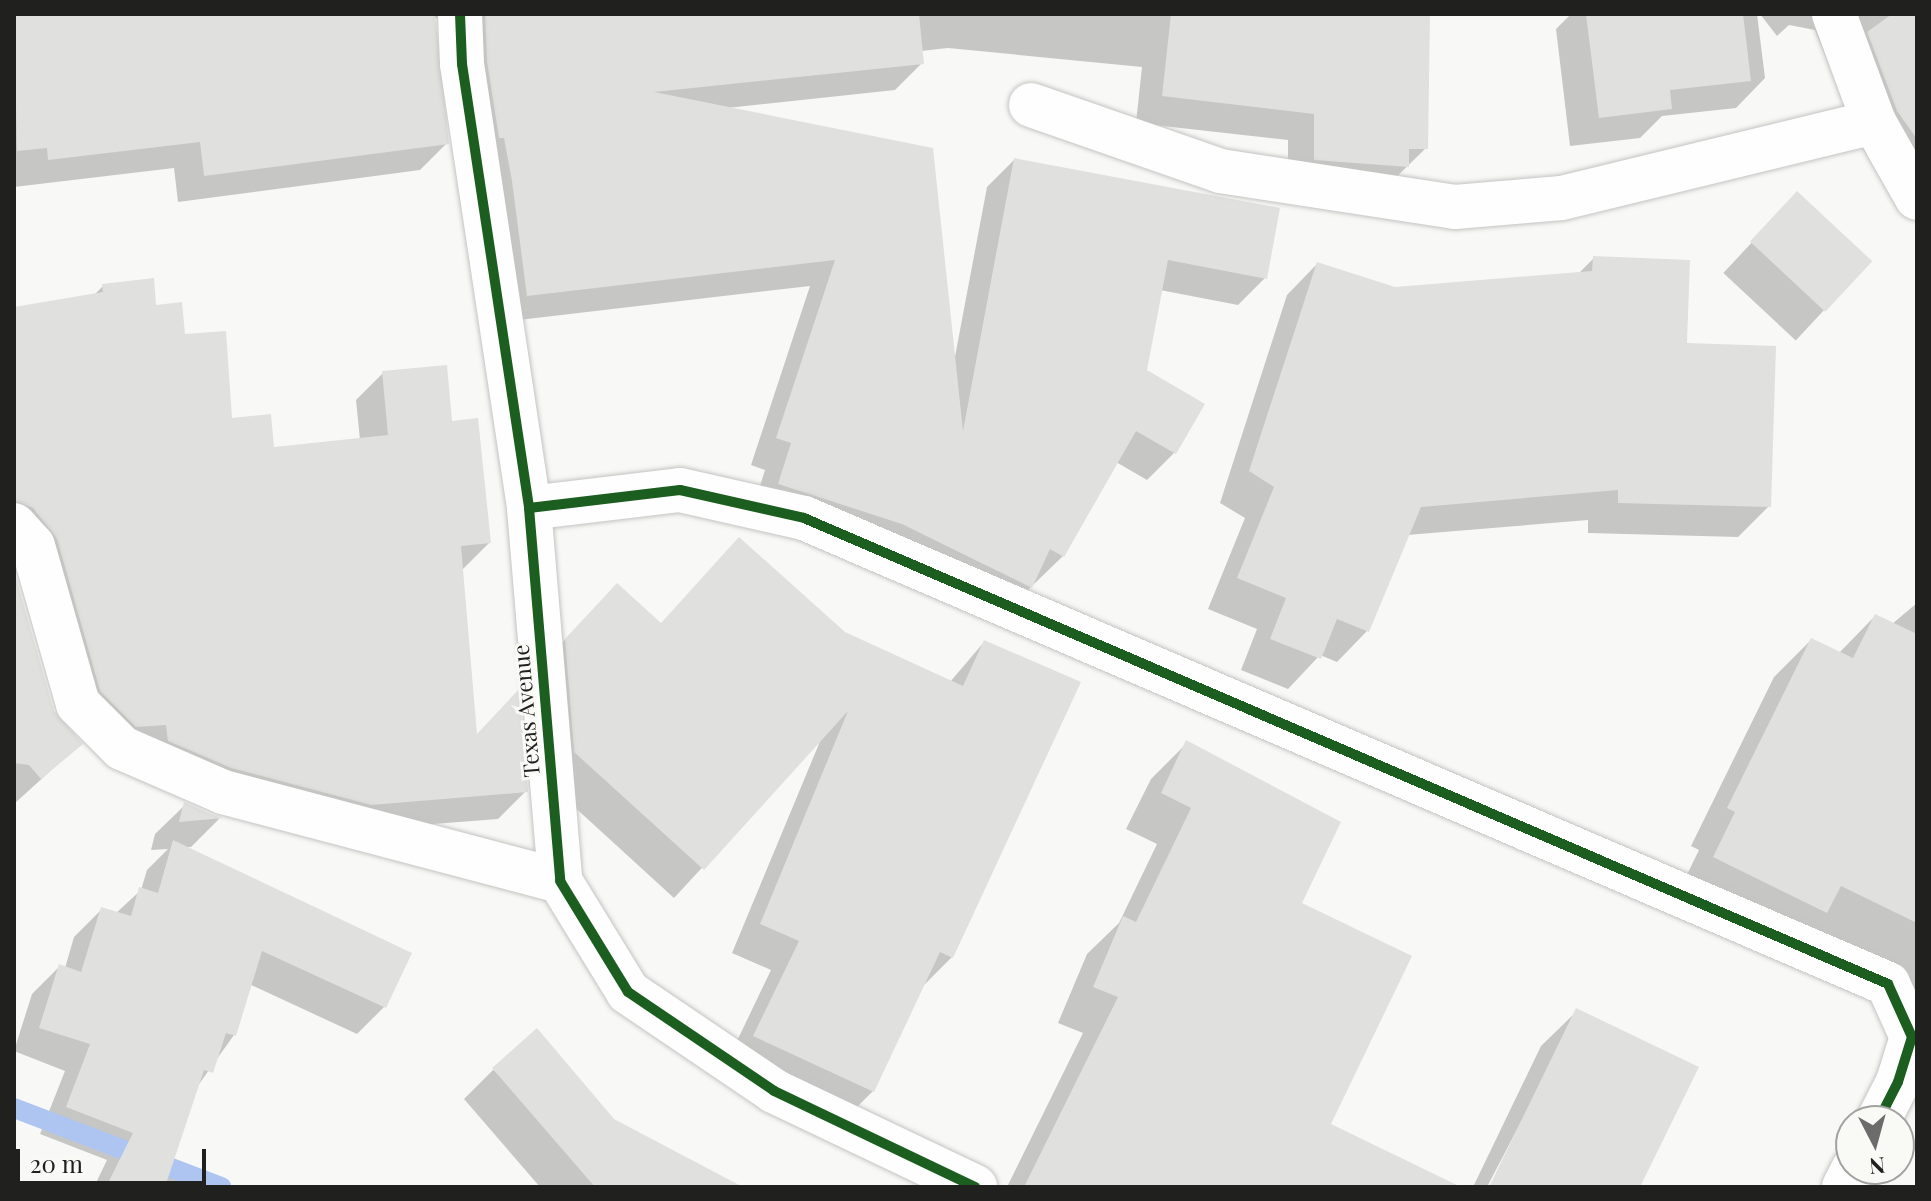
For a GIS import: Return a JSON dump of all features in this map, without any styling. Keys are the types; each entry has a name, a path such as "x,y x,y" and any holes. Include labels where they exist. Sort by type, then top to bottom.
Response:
{"street":[{"name":"Texas Avenue","path":"460,14 462,64 529,508 560,881 628,992 774,1091 975,1187"},
{"path":"1834,14 1874,122 1917,198"},
{"path":"1031,105 1220,171 1455,207 1562,198 1874,122"},
{"path":"529,508 680,490 804,518 1888,984 1912,1037 1898,1082 1886,1105"},
{"path":"14,525 33,546 78,704 122,748 223,792 560,881"}],"building":[{"path":"14,14 435,14 449,144 204,176 200,142 48,160 47,148 17,151"},
{"path":"485,14 919,14 924,64 654,92 933,148 963,431 1014,158 1280,208 1267,279 1168,260 1147,370 1205,404 1176,454 1136,431 1064,557 1050,549 1032,588 902,524 778,484 791,443 776,438 835,260 527,296 512,181 504,138 499,138 487,62"},
{"path":"1171,14 1430,14 1428,149 1409,149 1409,167 1314,160 1314,114 1162,96"},
{"path":"1586,14 1743,14 1751,81 1670,90 1672,109 1599,118"},
{"path":"1892,14 1917,14 1917,139 1897,111 1867,32"},
{"path":"1797,191 1872,261 1825,312 1750,241"},
{"path":"1593,256 1690,260 1687,343 1776,346 1771,507 1618,503 1618,490 1421,507 1369,632 1337,619 1321,659 1270,639 1286,598 1237,578 1274,487 1249,471 1317,262 1395,287 1592,271"},
{"path":"154,278 156,305 182,302 185,334 226,331 232,418 271,414 274,447 388,435 382,371 447,365 452,421 478,418 491,543 461,546 477,734 519,689 528,792 371,805 231,768 168,741 166,725 136,727 100,691 57,539 33,508 14,501 14,307 103,292 102,284"},
{"path":"739,537 845,632 963,686 984,640 1081,682 953,958 940,952 874,1092 753,1036 799,941 760,924 848,711 704,870 574,752 565,639 617,583 661,623"},
{"path":"14,571 54,711 83,744 41,779 29,765 14,763"},
{"path":"1875,614 1917,634 1917,923 1841,886 1827,913 1713,857 1735,812 1727,808 1811,638 1853,658"},
{"path":"1186,740 1341,822 1302,903 1412,956 1331,1124 1461,1187 1024,1187 1118,997 1093,987 1123,916 1136,922 1191,808 1161,793"},
{"path":"184,802 213,815 223,818 179,822"},
{"path":"173,840 412,953 386,1008 262,951 236,1036 226,1033 213,1073 204,1070 165,1187 106,1187 133,1133 66,1107 90,1044 39,1028 59,964 81,972 101,907 131,916 139,887 158,893"},
{"path":"1576,1008 1699,1067 1640,1187 1489,1187"},
{"path":"537,1028 614,1119 743,1187 595,1187 492,1068"}],"waterway":[{"path":"14,1108 221,1187"}],"cycle path":[{"path":"460,14 462,64 529,508 560,881 628,992 774,1091 975,1187"},
{"path":"529,508 680,490 804,518 1888,984 1912,1037 1898,1082 1886,1105"}]}
